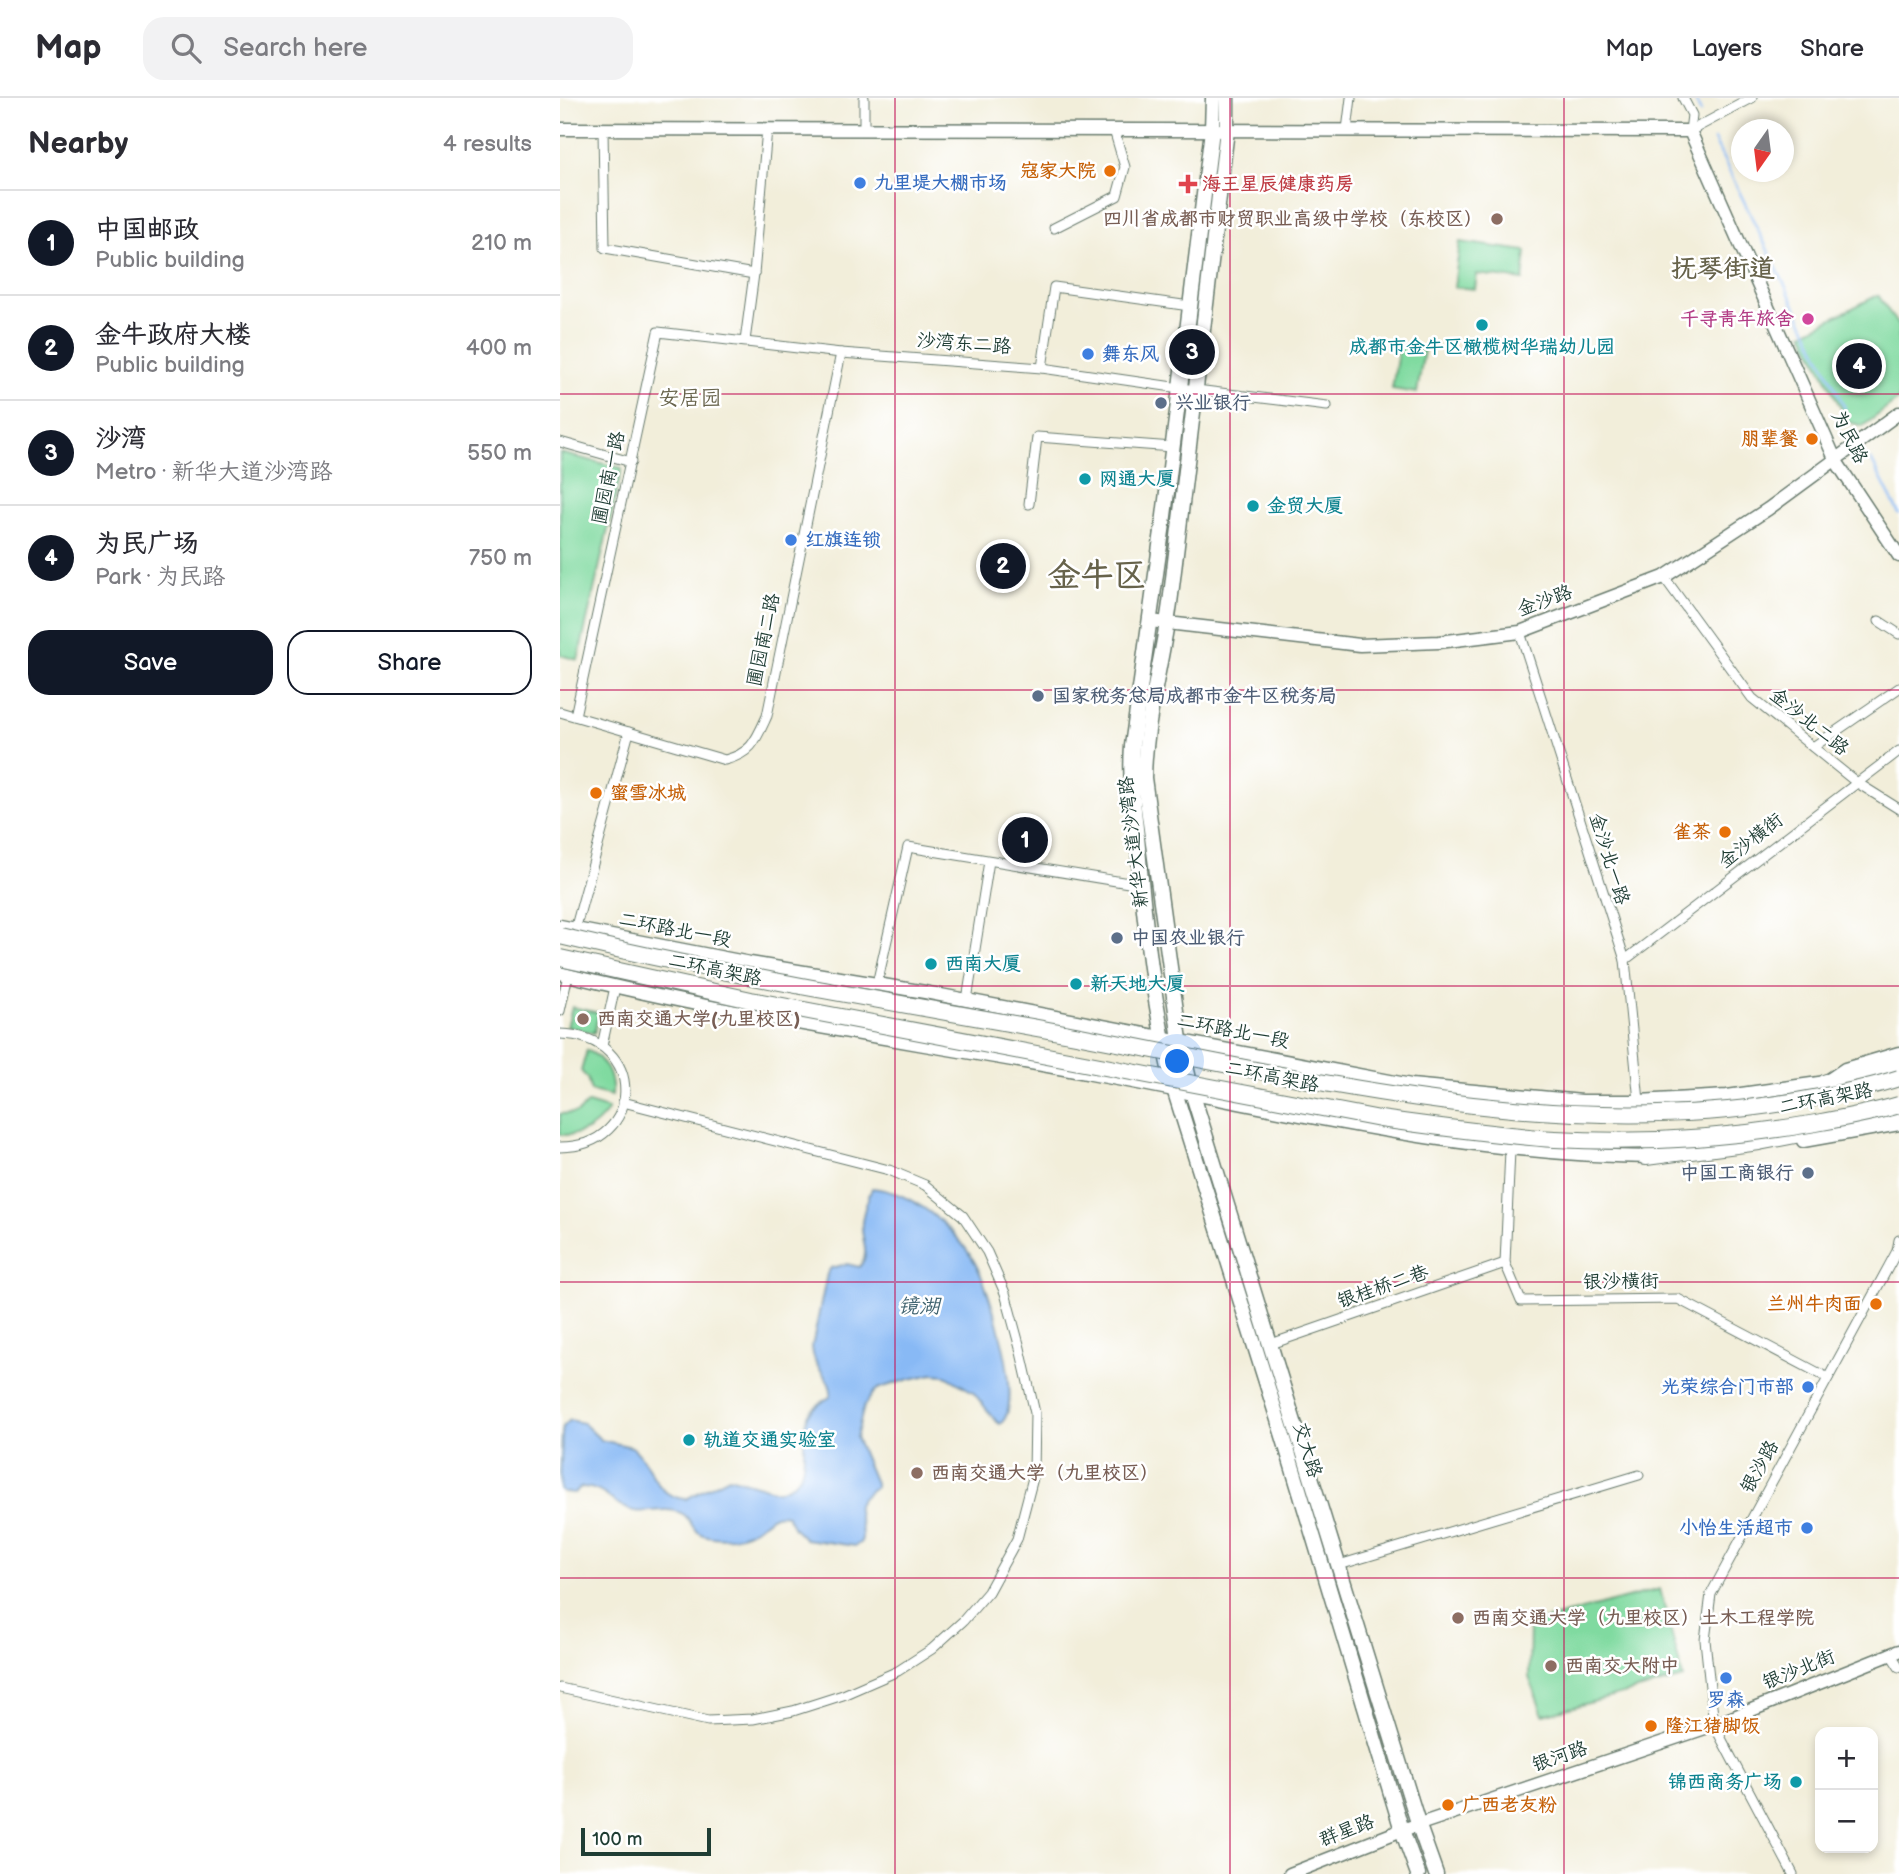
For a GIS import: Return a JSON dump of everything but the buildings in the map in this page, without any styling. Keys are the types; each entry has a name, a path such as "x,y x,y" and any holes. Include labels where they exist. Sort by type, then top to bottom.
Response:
{"highway":[{"name":"二环高架路","path":"568,933 748,975 1406,1097 1559,1114 1659,1115 1761,1108 1871,1087 1895,1071"},
{"name":"二环高架路","path":"560,958 751,1000 1367,1117 1480,1132 1556,1139 1711,1138 1780,1129 1899,1105"},
{"path":"1826,1082 1895,1071"},
{"path":"1646,1157 1899,1123"}],"main road":[{"name":"新华大道沙湾路","path":"1180,1040 1144,778 1145,749 1168,623 1197,390 1219,130 1213,98"},
{"name":"新华大道沙湾路","path":"1161,1036 1129,777 1190,306 1219,130 1227,98"},
{"name":"交大路","path":"1161,1036 1174,1089 1402,1830 1418,1874"},
{"name":"交大路","path":"1180,1040 1192,1092 1436,1874"}],"street":[{"path":"864,98 864,130"},
{"path":"1347,130 1351,98"},
{"name":"为民路","path":"1683,98 1692,115 1690,131 1836,461 1899,556"},
{"path":"560,129 1690,131 1752,98"},
{"path":"603,129 605,248 754,274"},
{"path":"745,341 767,129"},
{"path":"1054,228 1117,196 1125,167 1114,130"},
{"path":"1042,368 1054,287 1190,306"},
{"name":"圃园南一路","path":"575,716 658,332 745,341"},
{"name":"沙湾东二路","path":"745,341 841,353 1042,368 1326,406"},
{"name":"圃园南二路","path":"560,712 725,761 741,756 757,740 766,716 841,353"},
{"name":"金沙路","path":"1150,621 1360,645 1439,642 1520,632 1664,577 1768,509 1899,413"},
{"path":"1029,504 1037,437 1172,447"},
{"path":"560,442 631,462"},
{"name":"金沙北二路","path":"1664,577 1752,698 1856,782 1899,809"},
{"path":"1879,621 1899,634"},
{"name":"金沙北一路","path":"1520,632 1625,960 1639,1101"},
{"path":"1813,747 1899,688"},
{"path":"568,933 629,732"},
{"name":"金沙横街","path":"1625,960 1899,751"},
{"path":"877,984 908,847 1141,885"},
{"path":"967,1000 989,862"},
{"name":"二环路北一段","path":"560,926 568,933 967,1000 1411,1085 1582,1101 1727,1096 1826,1082 1845,1069 1899,1053"},
{"path":"560,1011 564,974 739,1012 1192,1092 1373,1130 1510,1150 1690,1157 1756,1150 1899,1123"},
{"path":"602,1046 615,987"},
{"path":"560,1034 579,1035 602,1046 612,1055 622,1072 625,1091 621,1111 611,1128 596,1140 578,1147 560,1147"},
{"path":"560,1688 708,1721 753,1719 793,1711 843,1695 898,1671 932,1649 988,1592 1017,1539 1034,1474 1035,1413 1005,1293 987,1252 962,1216 925,1185 889,1170 623,1102"},
{"path":"1505,1263 1510,1150"},
{"name":"银沙路","path":"1714,1725 1704,1640 1711,1594 1898,1251 1899,1240"},
{"name":"银桂桥二巷","path":"1271,1344 1505,1263"},
{"name":"银沙横街","path":"1505,1263 1521,1301 1678,1299 1828,1378"},
{"path":"1339,1565 1639,1475"},
{"path":"1895,1652 1899,1667"},
{"name":"银沙北街","path":"1714,1725 1895,1652"},
{"path":"1714,1725 1793,1874"},
{"name":"银河路","path":"1419,1826 1714,1725"},
{"name":"群星路","path":"1290,1874 1402,1830 1419,1826"}],"green space":[{"path":"1460,242 1526,251 1523,280 1477,274 1475,289 1454,287"},
{"path":"1878,295 1899,327 1899,399 1863,426 1848,422 1803,333"},
{"path":"1399,346 1424,350 1417,393 1392,389"},
{"path":"560,453 622,468 578,660 560,655"},
{"path":"572,1007 599,1013 594,1033 567,1027"},
{"path":"587,1050 599,1058 607,1069 612,1096 591,1091 587,1078 581,1071"},
{"path":"588,1103 608,1111 587,1130 560,1135 560,1114 577,1113"},
{"path":"1660,1589 1683,1678 1543,1715 1529,1677 1530,1624"}],"water":[{"name":"镜湖","path":"872,1188 902,1196 930,1213 955,1235 974,1261 996,1318 1008,1370 1007,1412 1000,1424 973,1392 944,1375 933,1374 910,1379 875,1391 864,1406 856,1438 875,1487 858,1505 862,1539 855,1546 805,1539 794,1528 787,1515 782,1514 773,1516 740,1536 705,1536 695,1530 685,1515 675,1511 634,1511 589,1488 581,1487 574,1493 560,1490 563,1427 570,1420 583,1423 601,1440 632,1447 660,1486 675,1497 686,1499 729,1477 777,1491 790,1486 802,1469 805,1425 809,1414 831,1396 831,1389 816,1362 812,1347 827,1274 831,1268 847,1264 859,1267 863,1262 865,1251 862,1222"}],"waterway":[{"path":"1694,98 1701,113"},
{"path":"1714,140 1845,408"},
{"path":"1871,459 1899,514"}],"place":[{"name":"寇家大院","path":"1110,171"},
{"name":"九里堤大棚市场","path":"860,183"},
{"name":"海王星辰健康药房","path":"1188,184"},
{"name":"四川省成都市财贸职业高级中学校（东校区）","path":"1497,219"},
{"name":"千寻青年旅舍","path":"1808,319"},
{"name":"成都市金牛区橄榄树华瑞幼儿园","path":"1482,325"},
{"name":"沙湾","path":"1192,352"},
{"name":"舞东风","path":"1088,354"},
{"name":"为民广场","path":"1859,366"},
{"name":"兴业银行","path":"1161,403"},
{"name":"朋辈餐","path":"1812,439"},
{"name":"网通大厦","path":"1085,479"},
{"name":"金贸大厦","path":"1253,506"},
{"name":"红旗连锁","path":"791,540"},
{"name":"金牛政府大楼","path":"1003,566"},
{"name":"国家税务总局成都市金牛区税务局","path":"1038,696"},
{"name":"蜜雪冰城","path":"596,793"},
{"name":"雀茶","path":"1725,832"},
{"name":"中国邮政","path":"1025,840"},
{"name":"中国农业银行","path":"1117,938"},
{"name":"西南大厦","path":"931,964"},
{"name":"新天地大厦","path":"1076,984"},
{"name":"西南交通大学(九里校区)","path":"583,1019"},
{"name":"中国工商银行","path":"1808,1173"},
{"name":"兰州牛肉面","path":"1876,1304"},
{"name":"光荣综合门市部","path":"1808,1387"},
{"name":"轨道交通实验室","path":"689,1440"},
{"name":"西南交通大学（九里校区）","path":"917,1473"},
{"name":"小怡生活超市","path":"1807,1528"},
{"name":"西南交通大学（九里校区）土木工程学院","path":"1458,1618"},
{"name":"西南交大附中","path":"1551,1666"},
{"name":"罗森","path":"1726,1678"},
{"name":"隆江猪脚饭","path":"1651,1726"},
{"name":"锦西商务广场","path":"1796,1782"},
{"name":"广西老友粉","path":"1448,1805"}],"district":[{"name":"抚琴街道","path":"1723,269"},
{"name":"安居园","path":"690,398"},
{"name":"金牛区","path":"1097,576"}]}
